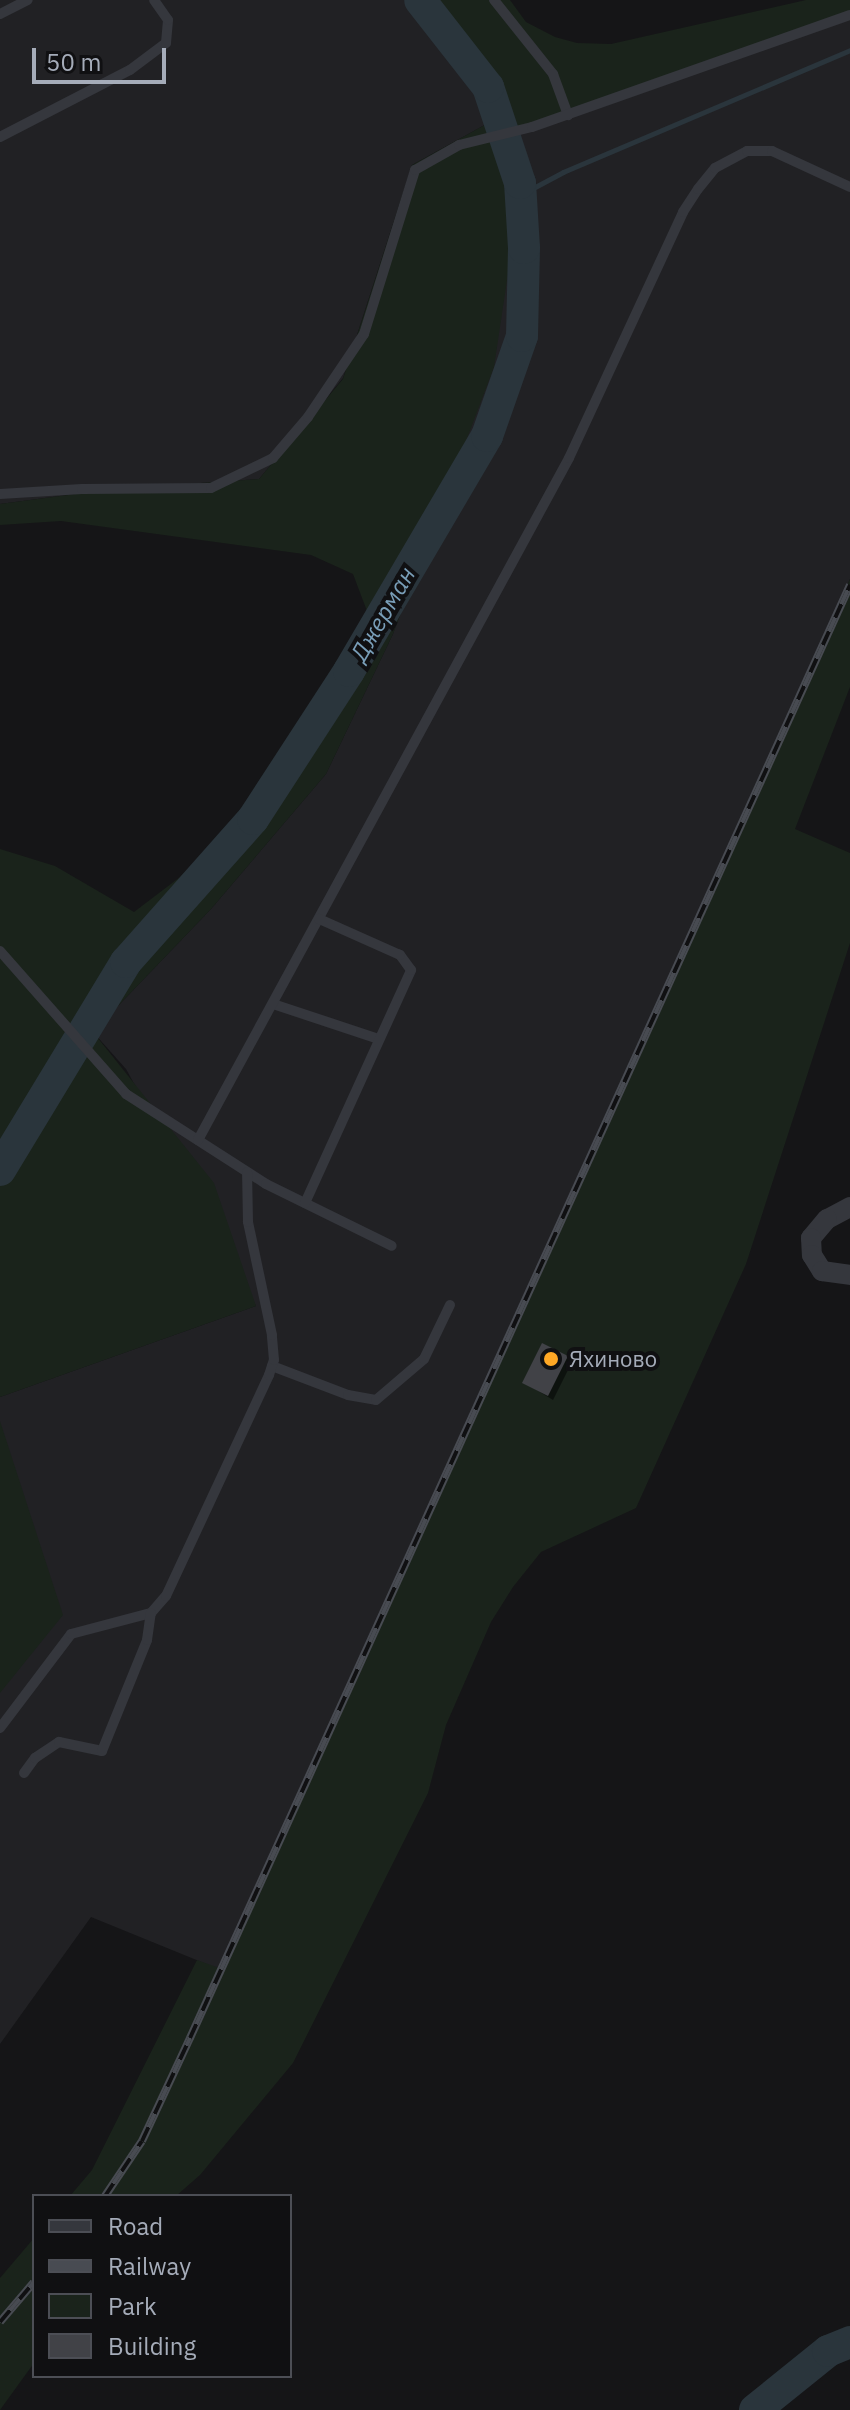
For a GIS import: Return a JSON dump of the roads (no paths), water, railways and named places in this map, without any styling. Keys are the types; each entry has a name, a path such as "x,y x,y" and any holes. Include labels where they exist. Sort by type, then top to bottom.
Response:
{"street":[{"path":"850,1207 827,1219 811,1238 812,1255 822,1271 850,1275"}],"lane":[{"path":"0,14 28,0"},
{"path":"0,137 130,70 166,43 168,20 154,0"},
{"path":"494,0 553,74 568,115"},
{"path":"0,494 82,489 211,488 273,458 308,417 364,334 415,170 459,145 532,127 850,15"},
{"path":"198,1140 569,458 683,212 698,189 715,168 747,151 772,151 850,187"},
{"path":"305,1203 411,970 407,962 319,919"},
{"path":"0,951 126,1094 247,1172 392,1246"},
{"path":"273,1004 379,1039"},
{"path":"24,1773 35,1758 59,1742 102,1751 147,1640 151,1613 166,1596 272,1366 272,1335 248,1222 247,1172"},
{"path":"272,1366 348,1395 376,1400 424,1359 450,1305"},
{"path":"0,1728 71,1634 151,1613"}],"waterway":[{"name":"Джерман","path":"0,1170 126,962 253,819 349,671 487,436 522,336 524,248 520,183 488,87 420,0"},
{"path":"520,195 563,172 850,50"},
{"path":"755,2410 828,2351 850,2342"}],"railway":[{"path":"106,2194 142,2141 190,2038 850,585"},
{"path":"0,2322 32,2284"}],"place":[{"name":"Яхиново","path":"551,1359"}]}
